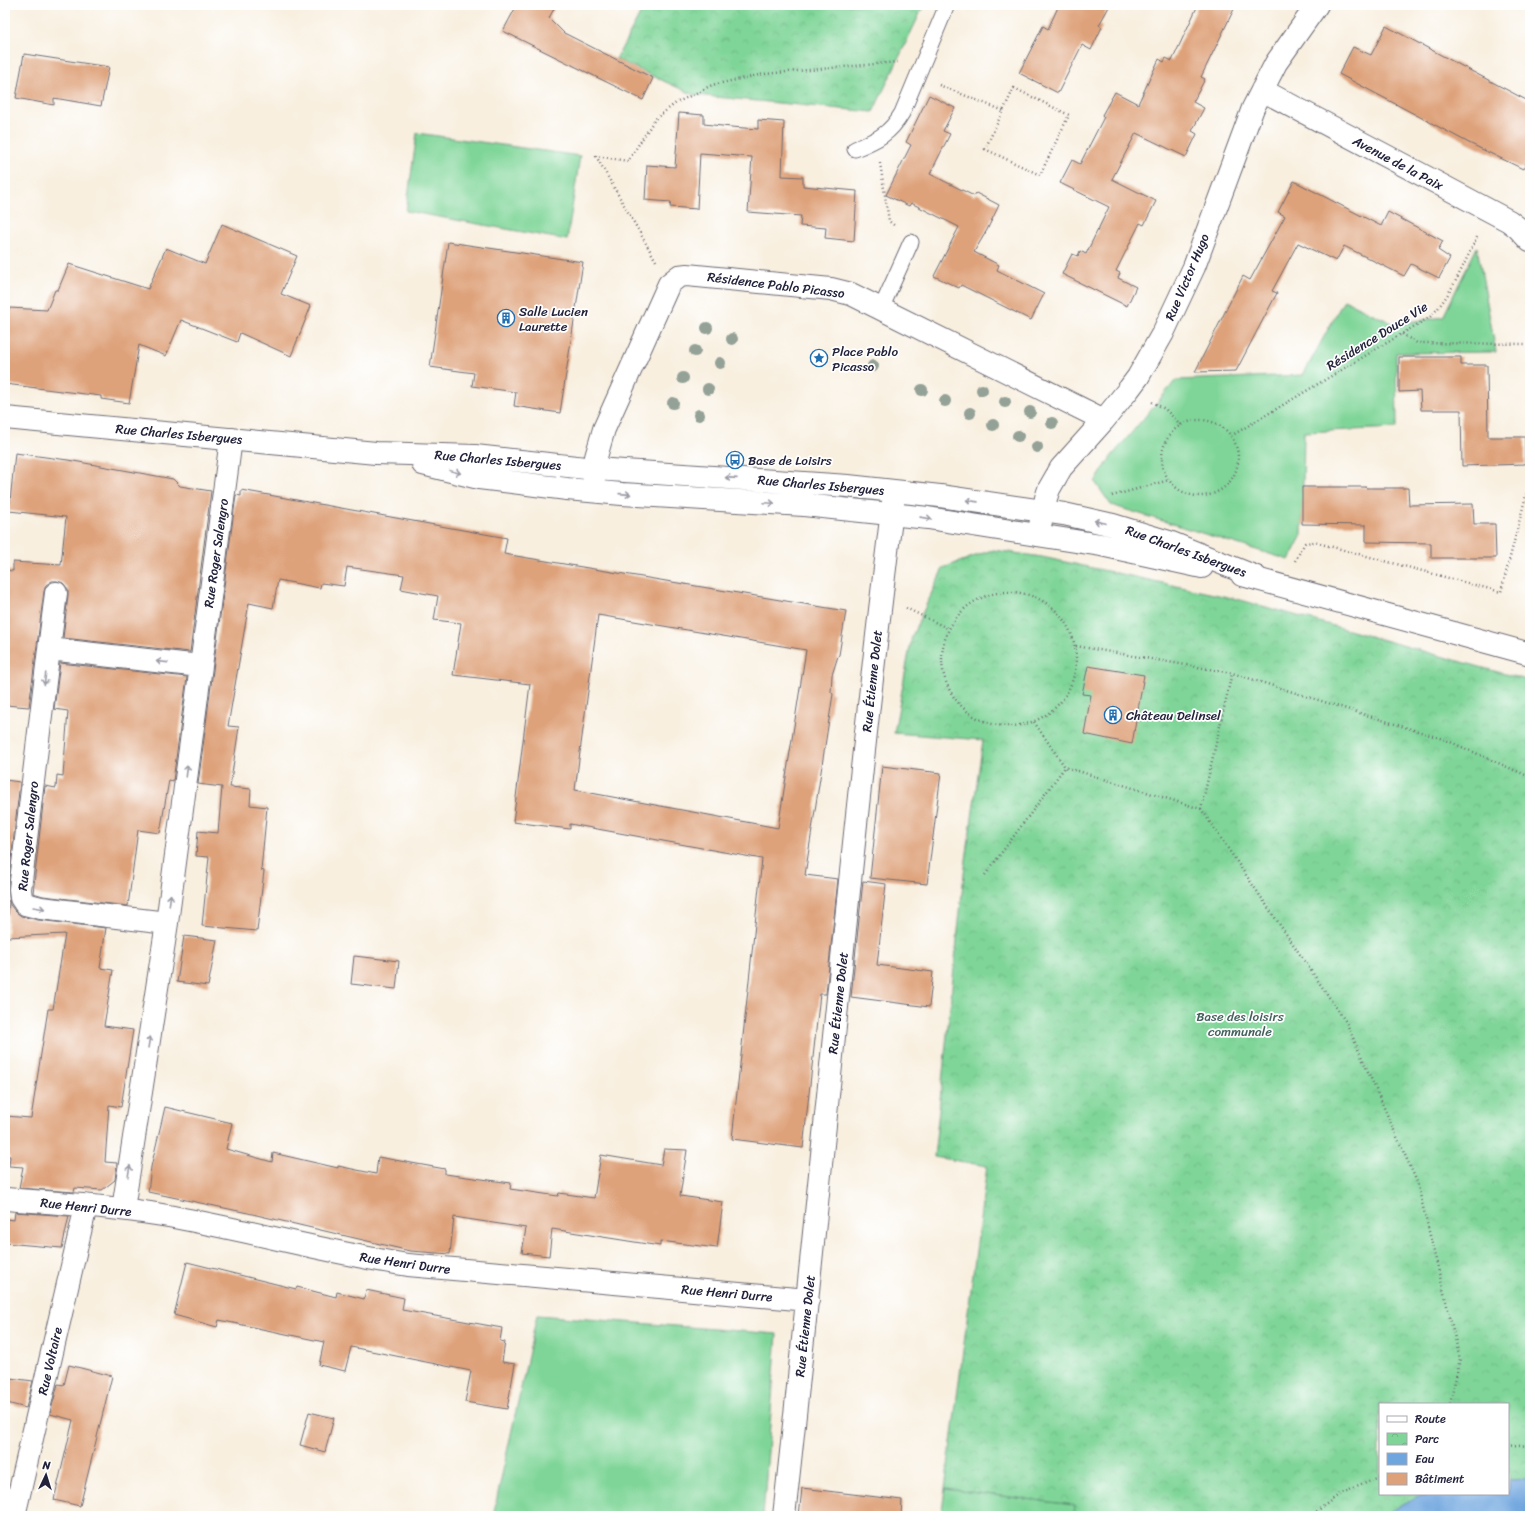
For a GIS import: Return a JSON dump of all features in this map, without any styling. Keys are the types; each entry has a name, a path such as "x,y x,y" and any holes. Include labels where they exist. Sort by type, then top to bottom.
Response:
{"street":[{"name":"Rue Victor Hugo","path":"1038,535 1042,511 1049,489 1061,468 1104,420 1129,389 1152,353 1176,308 1194,267 1244,128 1276,63 1317,5"},
{"name":"Avenue de la Paix","path":"1262,90 1509,221 1529,237"},
{"name":"Résidence Pablo Picasso","path":"669,284 678,276 687,275 831,289 851,294 1104,420"},
{"path":"593,492 599,443 604,429 669,284"},
{"name":"Rue Charles Isbergues","path":"5,418 376,452 475,456 595,469 806,483 894,491 1042,511 1085,519 1143,533 1256,577"},
{"name":"Rue Roger Salengro","path":"123,1209 167,923 231,439"},
{"name":"Rue Charles Isbergues","path":"376,452 478,478 527,485 593,492 804,505 892,514 1101,545 1256,577 1530,654"},
{"name":"Rue Étienne Dolet","path":"784,1516 808,1300 852,855 894,491"},
{"name":"Rue Roger Salengro","path":"56,593 20,889 21,898 25,904 41,908 167,923"},
{"path":"48,649 200,666"},
{"name":"Rue Henri Durre","path":"5,1199 123,1209 163,1215 369,1258 437,1269 808,1300"},
{"name":"Rue Voltaire","path":"14,1516 86,1206"}],"lane":[{"path":"855,149 888,133 896,124 918,76 947,5"},
{"path":"881,309 911,242"}],"path":[{"path":"669,284 596,156 628,161 655,119 676,103 712,85 764,74 924,60"},
{"path":"918,76 1004,111"},
{"path":"1014,88 1069,115 1040,175 985,150 1004,111 1014,88"},
{"path":"876,140 889,221 911,242"},
{"name":"Résidence Douce Vie","path":"1231,436 1430,317 1446,298 1489,211"},
{"path":"1402,334 1417,343 1530,344"},
{"path":"1129,389 1165,409 1181,425"},
{"path":"1204,420 1219,426 1231,436 1237,450 1237,466 1225,486 1212,494 1196,495 1181,491 1169,480 1163,466 1163,450 1170,436 1181,425 1189,422 1204,420"},
{"path":"1112,497 1169,480"},
{"path":"1295,562 1305,543 1314,542 1501,592 1530,480"},
{"path":"1005,592 1039,598 1058,612 1067,623 1076,646 1076,669 1069,691 1054,710 1034,722 1012,727 988,724 968,713 947,687 941,664 944,639 955,618 982,597 1005,592"},
{"path":"881,597 949,629"},
{"path":"1076,646 1232,673 1446,740 1530,777"},
{"path":"1201,809 1232,673"},
{"path":"1034,722 1065,767 1201,809 1346,1022 1417,1182 1460,1359 1450,1403"},
{"path":"986,875 1065,767"},
{"path":"1509,1447 1530,1445"},
{"path":"1310,1516 1340,1494 1379,1477"}],"green space":[{"path":"645,5 924,5 873,112 694,95 616,59"},
{"path":"417,133 580,156 567,240 406,211"},
{"path":"1477,247 1496,352 1396,353 1397,428 1304,432 1302,535 1289,560 1111,505 1095,482 1111,457 1176,380 1303,375 1344,300 1394,324 1443,317"},
{"name":"Base des loisirs communale","path":"994,550 1042,557 1237,599 1530,681 1530,1516 1074,1516 1075,1505 945,1489 987,1166 934,1157 964,874 983,740 894,733 912,636 943,568"},
{"path":"537,1315 777,1334 763,1516 493,1516"},
{"path":"945,1489 1075,1505 1074,1516 941,1516"}],"water":[{"path":"1530,1479 1530,1516 1381,1516 1416,1497 1426,1495 1509,1495 1509,1480"}],"building":[{"path":"517,5 556,5 549,18 564,33 653,78 643,100 503,31"},
{"path":"1059,5 1110,5 1099,25 1102,27 1091,50 1082,45 1058,93 1019,73 1043,26 1048,29"},
{"path":"1198,5 1236,5 1201,77 1205,79 1193,102 1204,108 1192,131 1197,134 1186,157 1136,133 1112,179 1156,201 1144,225 1140,223 1116,271 1120,273 1118,278 1136,287 1127,306 1062,274 1072,254 1078,256 1080,251 1086,254 1109,207 1060,183 1072,160 1080,164 1104,117 1102,115 1115,92 1138,104 1159,59 1164,62 1166,58 1172,61"},
{"path":"1386,26 1530,102 1530,155 1523,169 1469,143 1339,74 1353,47 1371,55"},
{"path":"24,54 109,67 101,106 54,98 54,105 16,98"},
{"path":"929,95 955,108 943,131 950,134 930,174 974,196 976,193 999,205 974,252 999,265 997,270 1044,294 1031,320 961,285 959,288 934,276 959,227 911,203 909,206 886,195 911,145 906,142"},
{"path":"679,113 704,115 704,124 731,127 758,129 758,120 784,122 782,176 803,177 803,186 857,191 854,241 825,238 826,228 800,226 801,216 748,212 752,157 700,153 697,209 670,207 671,202 645,200 647,165 675,167"},
{"path":"1294,181 1381,226 1388,212 1443,241 1438,250 1450,258 1439,278 1411,264 1404,276 1344,246 1336,261 1298,243 1272,291 1277,293 1236,371 1195,372 1243,276 1250,280 1285,216 1278,212"},
{"path":"222,224 297,256 281,294 311,306 291,356 240,333 237,342 181,320 166,356 139,345 129,403 101,399 101,396 5,384 5,330 9,308 47,310 55,290 58,290 69,264 148,289 166,248 205,264"},
{"name":"Salle Lucien Laurette","path":"448,242 583,262 560,413 514,406 516,392 472,386 474,373 430,367"},
{"path":"1399,357 1461,357 1461,365 1487,365 1488,437 1525,437 1525,464 1462,466 1461,410 1421,410 1420,391 1399,392"},
{"path":"15,453 68,460 173,479 180,486 211,491 190,652 63,638 68,589 63,583 52,581 46,585 44,591 29,707 5,705 5,570 13,571 13,562 61,565 66,517 9,511"},
{"path":"1302,487 1408,488 1409,505 1473,504 1474,524 1495,524 1496,558 1431,558 1431,543 1366,542 1366,525 1302,524"},
{"path":"241,490 507,538 504,554 846,611 839,655 832,675 831,692 833,694 805,875 838,879 826,994 820,994 803,1148 732,1139 762,859 570,824 570,829 513,822 530,684 453,675 461,623 434,620 438,596 401,589 404,575 347,567 344,586 321,583 320,588 278,580 273,608 249,603 228,726 239,727 230,787 251,789 250,805 267,807 261,870 264,871 257,931 202,926 209,857 196,856 198,831 218,833 222,787 198,784 236,495 241,496","holes":["598,615 806,650 778,828 575,790"]},
{"path":"60,663 187,677 173,781 169,780 160,833 138,830 128,906 43,896 33,893 45,786 56,788 57,775 63,776 68,711 54,709"},
{"name":"Château Delinsel","path":"1088,666 1144,675 1132,744 1084,734 1091,695 1082,694"},
{"path":"882,766 941,773 927,884 870,878"},
{"path":"5,780 20,782 8,888 10,905 21,916 38,920 106,928 100,968 113,970 104,1026 133,1030 121,1107 109,1105 105,1162 117,1163 115,1180 102,1190 75,1188 74,1192 19,1188 23,1167 9,1166 10,1156 5,1156 5,1116 31,1118 48,1009 53,1009 65,934 7,937 9,901 5,900"},
{"path":"863,881 886,884 877,965 933,972 929,1007 851,997"},
{"path":"184,936 217,940 208,986 177,982"},
{"path":"354,956 399,961 396,989 351,984"},
{"path":"165,1107 232,1123 226,1149 272,1162 273,1153 338,1168 338,1166 376,1174 378,1157 445,1169 445,1174 511,1183 510,1189 558,1196 559,1193 594,1198 601,1155 661,1165 664,1149 687,1150 680,1196 723,1202 717,1248 660,1241 660,1246 552,1229 549,1256 522,1253 526,1228 454,1217 450,1254 410,1251 248,1213 148,1192 151,1167"},
{"path":"15,1212 69,1216 62,1248 5,1243 5,1219 14,1220"},
{"path":"187,1262 296,1289 297,1287 336,1297 337,1292 364,1299 366,1290 404,1298 402,1310 502,1328 500,1341 505,1342 502,1362 515,1364 507,1409 465,1402 471,1371 351,1347 345,1371 319,1365 324,1342 219,1320 217,1327 174,1315"},
{"path":"69,1365 112,1376 80,1506 54,1500 73,1420 50,1414 58,1384 64,1385"},
{"path":"10,1378 33,1381 26,1408 7,1403"},
{"path":"309,1412 334,1418 325,1452 300,1445"},
{"path":"802,1488 902,1500 901,1516 799,1516"}],"place":[{"name":"Salle Lucien Laurette","path":"506,318"},
{"name":"Place Pablo Picasso","path":"819,358"},
{"name":"Base de Loisirs","path":"735,460"},
{"name":"Château Delinsel","path":"1113,715"}]}
